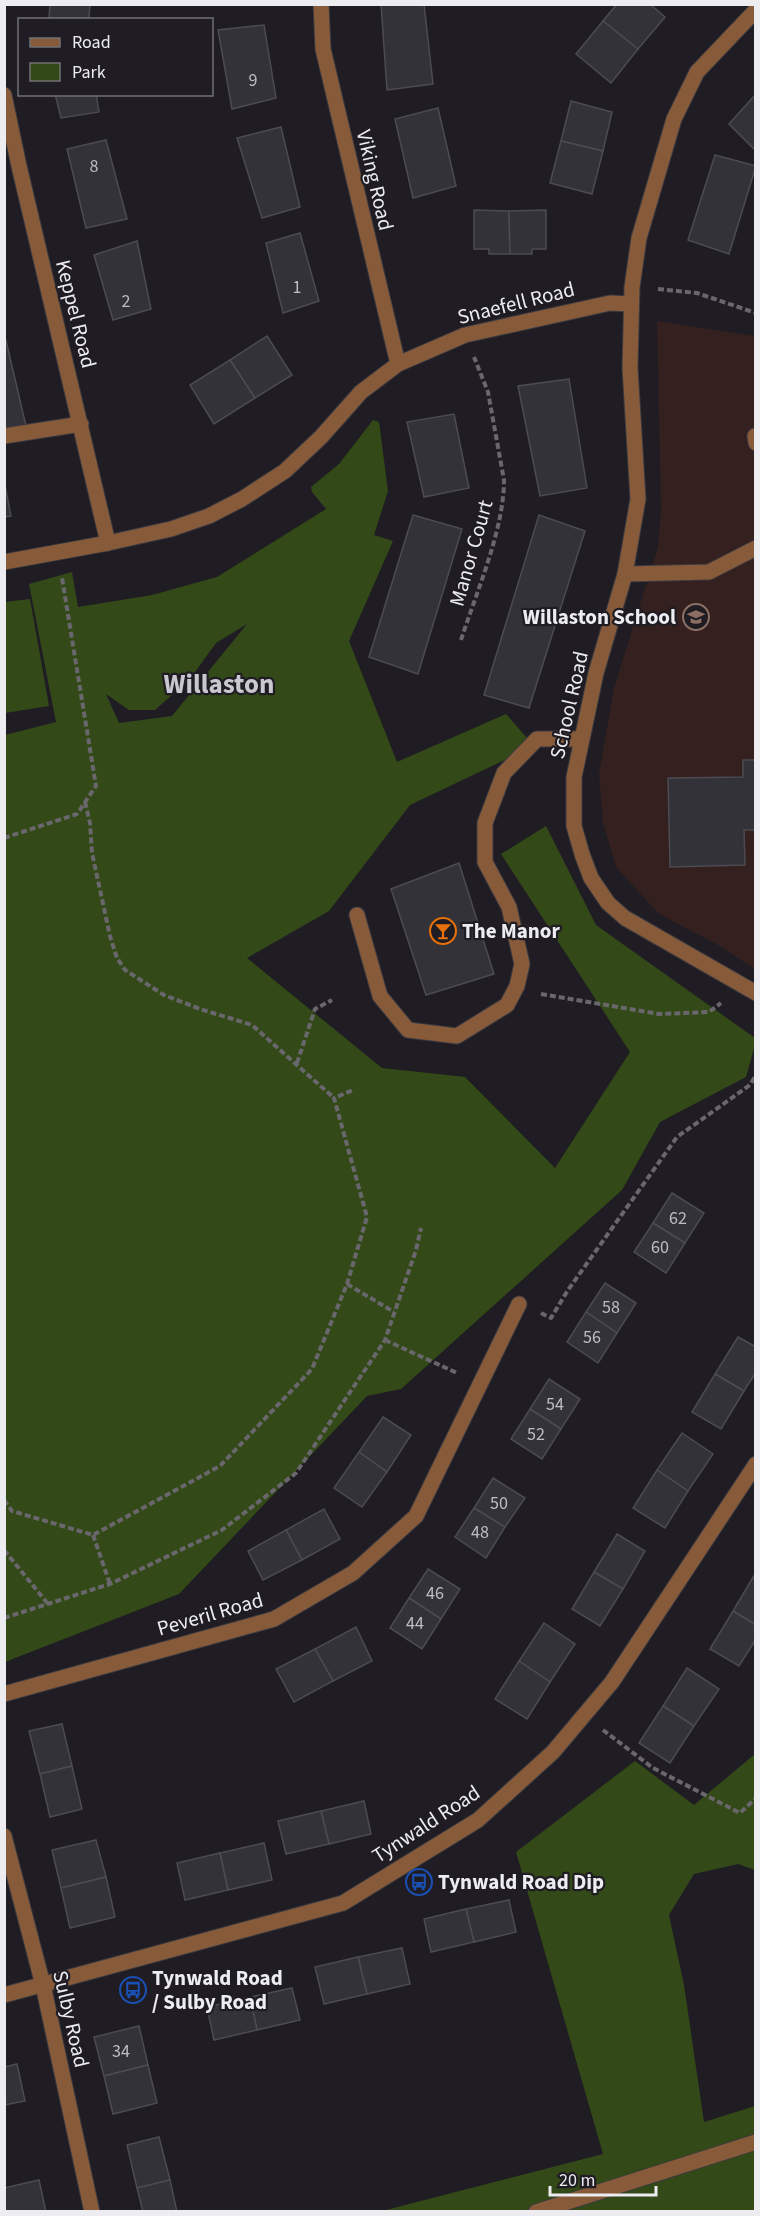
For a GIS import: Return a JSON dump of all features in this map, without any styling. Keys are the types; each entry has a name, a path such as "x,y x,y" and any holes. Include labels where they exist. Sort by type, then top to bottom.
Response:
{"street":[{"name":"Viking Road","path":"321,4 323,49 398,364"},
{"path":"632,304 639,238 674,119 697,72 756,10"},
{"name":"Keppel Road","path":"4,95 12,168 81,424 108,543"},
{"name":"Snaefell Road","path":"4,562 58,554 171,529 209,516 242,499 285,471 321,437 361,392 398,364 465,335 610,303 632,304"},
{"name":"School Road","path":"632,304 630,368 638,499 625,574 596,673 573,777 574,826 591,878 609,903 625,918 750,990"},
{"path":"4,436 81,424"},
{"path":"755,436 756,443"},
{"path":"625,574 709,572 756,548"},
{"path":"357,915 380,996 408,1030 457,1036 507,1005 518,986 522,964 509,908 485,862 485,824 504,772 537,739 582,740"},
{"name":"Peveril Road","path":"4,1694 274,1619 353,1574 416,1516 519,1304"},
{"name":"Tynwald Road","path":"4,1995 343,1903 478,1820 553,1752 612,1682 756,1464"},
{"name":"Sulby Road","path":"4,1836 43,1985 92,2211"},
{"path":"536,2211 756,2142"}],"path":[{"path":"632,287 697,293 756,313"},
{"name":"Manor Court","path":"461,640 493,544 504,493 504,480 488,392 465,335"},
{"path":"4,838 77,814 96,786 58,554"},
{"path":"4,1500 12,1510 93,1535 220,1466 312,1369 347,1284 367,1217 334,1098 252,1024 200,1010 164,995 125,970 117,958 110,936 92,853 90,823 85,802"},
{"path":"518,986 543,995 659,1014 709,1012 750,990"},
{"path":"297,1063 315,1009 332,1000"},
{"path":"519,1304 552,1317 568,1290 677,1137 750,1085 756,1075"},
{"path":"334,1098 354,1090"},
{"path":"4,1618 110,1584 222,1530 296,1473 385,1340 416,1250 421,1228"},
{"path":"347,1284 394,1312"},
{"path":"385,1340 479,1383"},
{"path":"93,1535 110,1584"},
{"path":"4,1550 48,1604"},
{"path":"585,1715 653,1768 740,1813 756,1798"}],"shaded area":[{"name":"Willaston School","path":"657,321 755,336 755,969 718,945 659,914 616,867 603,823 599,773 614,688 658,547 661,509"}],"green space":[{"path":"373,420 379,422 388,491 374,535 393,541 349,641 397,762 506,714 534,746 410,805 329,911 247,958 382,1068 465,1077 555,1168 630,1052 501,854 546,826 596,925 755,1038 755,1045 746,1077 660,1122 622,1190 401,1389 367,1396 179,1594 5,1662 5,735 56,722 29,584 72,572 78,607 152,595 217,577 326,509 312,492 311,487 339,464","holes":["247,624 172,716 119,723 106,694 129,710 155,710 190,679 216,643"]},
{"path":"30,599 49,706 5,713 5,602"},
{"path":"755,1754 755,1870 738,1864 694,1874 669,1915 684,1985 704,2122 755,2106 755,2211 378,2212 603,2154 516,1852 635,1761 694,1805"}],"building":[{"path":"50,4 90,4 89,18 49,18"},
{"path":"381,4 424,4 433,84 387,90"},
{"path":"617,4 650,4 665,17 638,49 603,21"},
{"path":"603,21 638,49 611,83 576,54"},
{"path":"264,25 276,98 232,109 218,30"},
{"path":"756,94 756,151 729,124"},
{"path":"56,96 96,96 99,112 61,118"},
{"path":"571,101 612,112 603,151 561,141"},
{"path":"438,108 456,186 413,198 395,119"},
{"path":"281,127 300,207 262,218 237,138"},
{"path":"106,140 127,219 86,228 67,149"},
{"path":"561,141 603,151 592,194 550,183"},
{"path":"715,155 756,166 729,254 688,240"},
{"path":"474,210 509,211 510,254 489,254 489,249 474,249"},
{"path":"546,210 546,249 532,249 532,254 510,254 509,211"},
{"path":"300,233 319,301 283,313 266,243"},
{"path":"137,241 151,309 113,320 94,255"},
{"path":"4,332 26,426 4,431"},
{"path":"267,336 292,375 255,398 230,360"},
{"path":"230,360 255,398 214,424 190,385"},
{"path":"569,379 587,488 540,496 518,386"},
{"path":"454,414 469,488 424,497 407,422"},
{"path":"4,480 11,516 4,517"},
{"path":"413,515 462,529 418,674 369,657"},
{"path":"539,515 585,531 529,708 484,695"},
{"path":"743,760 756,760 756,830 744,830 745,865 670,867 668,778 743,777"},
{"name":"The Manor","path":"459,863 494,974 426,995 391,889"},
{"path":"672,1193 704,1213 685,1243 653,1223"},
{"path":"653,1223 685,1243 666,1273 634,1252"},
{"path":"605,1283 636,1303 617,1333 586,1312"},
{"path":"586,1312 617,1333 598,1363 567,1342"},
{"path":"738,1337 756,1347 756,1372 744,1391 715,1374"},
{"path":"715,1374 744,1391 721,1429 692,1412"},
{"path":"549,1379 580,1399 561,1429 530,1409"},
{"path":"530,1409 561,1429 542,1459 511,1439"},
{"path":"383,1417 411,1435 387,1472 359,1452"},
{"path":"682,1433 713,1454 688,1491 657,1470"},
{"path":"359,1452 387,1472 362,1507 334,1488"},
{"path":"657,1470 688,1491 665,1528 633,1508"},
{"path":"493,1478 525,1498 505,1527 474,1508"},
{"path":"474,1508 505,1527 486,1558 455,1537"},
{"path":"324,1509 340,1539 302,1560 286,1530"},
{"path":"286,1530 302,1560 263,1580 248,1551"},
{"path":"617,1534 645,1551 623,1589 594,1572"},
{"path":"428,1569 460,1589 441,1619 409,1598"},
{"path":"594,1572 623,1589 600,1626 572,1609"},
{"path":"756,1574 756,1625 733,1611"},
{"path":"409,1598 441,1619 422,1649 390,1628"},
{"path":"733,1611 756,1625 756,1639 739,1666 710,1649"},
{"path":"544,1623 575,1644 550,1682 519,1661"},
{"path":"356,1627 372,1661 333,1681 315,1649"},
{"path":"315,1649 333,1681 294,1702 276,1669"},
{"path":"519,1661 550,1682 527,1719 495,1699"},
{"path":"687,1668 719,1689 694,1726 663,1706"},
{"path":"663,1706 694,1726 670,1763 639,1743"},
{"path":"62,1724 72,1766 40,1774 29,1731"},
{"path":"72,1766 82,1809 50,1817 40,1774"},
{"path":"364,1801 371,1834 329,1844 321,1811"},
{"path":"321,1811 329,1844 286,1854 278,1821"},
{"path":"96,1840 106,1877 61,1888 52,1850"},
{"path":"264,1843 272,1880 228,1890 220,1853"},
{"path":"220,1853 228,1890 185,1900 177,1863"},
{"path":"106,1877 115,1917 70,1928 61,1888"},
{"path":"509,1900 516,1932 474,1942 466,1909"},
{"path":"466,1909 474,1942 431,1952 424,1919"},
{"path":"402,1948 410,1984 367,1994 358,1957"},
{"path":"358,1957 367,1994 324,2004 315,1967"},
{"path":"292,1988 300,2020 257,2030 250,1997"},
{"path":"250,1997 257,2030 214,2040 207,2007"},
{"path":"139,2026 148,2065 104,2076 94,2037"},
{"path":"17,2064 25,2101 4,2105 4,2067"},
{"path":"148,2065 157,2103 113,2114 104,2076"},
{"path":"159,2137 170,2180 137,2188 127,2145"},
{"path":"39,2180 46,2212 4,2212 4,2188"},
{"path":"170,2180 177,2212 143,2212 137,2188"}],"place":[{"name":"Willaston School","path":"696,617"},
{"name":"The Manor","path":"443,931"},
{"name":"Tynwald Road Dip","path":"419,1882"},
{"name":"Tynwald Road / Sulby Road","path":"133,1990"}],"district":[{"name":"Willaston","path":"219,684"}]}
